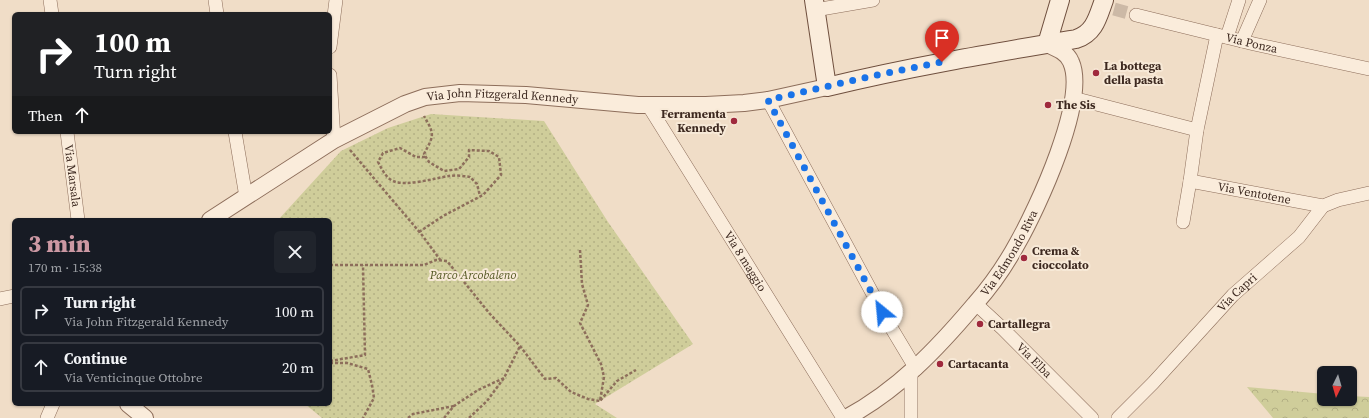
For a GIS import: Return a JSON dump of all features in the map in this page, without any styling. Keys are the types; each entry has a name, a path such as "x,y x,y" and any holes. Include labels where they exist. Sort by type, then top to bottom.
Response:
{"main road":[{"path":"1047,44 1060,0"},
{"path":"814,5 827,87 919,66 1076,39 1092,29 1106,5"}],"street":[{"path":"50,0 52,12"},
{"path":"215,0 217,12"},
{"path":"332,31 336,0"},
{"path":"814,5 873,0"},
{"path":"1183,222 1197,130 1222,36 1239,0"},
{"path":"1242,41 1260,0"},
{"name":"Via Ponza","path":"1136,14 1242,41 1369,69"},
{"name":"Via Edmondo Riva","path":"846,418 878,399 914,371 976,304 1000,272 1016,245 1046,183 1062,142 1073,98 1074,74 1071,61 1064,54 1047,44"},
{"name":"Via John Fitzgerald Kennedy","path":"213,218 337,139 412,101 438,95 465,93 511,94 608,103 648,105 711,105 768,100 827,87"},
{"path":"332,93 337,139"},
{"path":"1073,98 1197,130"},
{"path":"768,100 914,371 911,418"},
{"name":"Via 8 maggio","path":"648,105 843,418"},
{"name":"Via Marsala","path":"67,134 78,218"},
{"path":"236,134 246,197"},
{"name":"Via Ventotene","path":"1190,182 1323,206"},
{"path":"1323,206 1338,200 1369,193"},
{"name":"Via Capri","path":"1118,418 1153,383 1233,295 1299,237 1323,206"},
{"path":"0,299 12,296"},
{"name":"Via Elba","path":"976,304 1092,418"},
{"path":"46,418 52,406"},
{"path":"130,406 145,418"}],"path":[{"path":"419,232 443,216 480,196 501,175 499,157 489,151 469,150 469,158 459,169 444,171 429,162 424,154 431,140 433,131 424,116"},
{"path":"337,139 419,232 441,261"},
{"path":"425,157 416,157 400,148 383,153 378,162 385,175 395,182 408,183 450,176 470,177 477,184 480,196"},
{"path":"580,250 582,284 588,305 580,323 601,364 604,377 600,401"},
{"path":"332,265 424,265 436,260 447,262 490,314 520,346 545,379 556,378 570,392 588,399 600,401"},
{"path":"332,362 365,355 363,265"},
{"path":"469,418 487,401 504,378 520,346"},
{"path":"332,362 347,363 368,369 374,398 363,418"},
{"path":"600,401 616,381 636,370"},
{"path":"444,418 454,406 478,390 504,378"},
{"path":"408,418 413,414 454,406"}],"green space":[{"name":"Parco Arcobaleno","path":"431,114 544,121 608,222 693,344 595,404 617,418 322,418 307,406 332,406 332,218 280,218 341,151 388,128"},
{"path":"1247,387 1317,393 1317,406 1357,406 1357,396 1369,397 1369,418 1273,418"}],"tunnel":[{"path":"1114,9 1136,15"}],"place":[{"name":"La bottega della pasta","path":"1096,73"},
{"name":"The Sis","path":"1048,105"},
{"name":"Ferramenta Kennedy","path":"734,121"},
{"name":"Crema & cioccolato","path":"1024,258"},
{"name":"Cartallegra","path":"980,324"},
{"name":"Cartacanta","path":"940,364"}],"route":[{"path":"882,312 768,100 872,76 942,62"}]}
